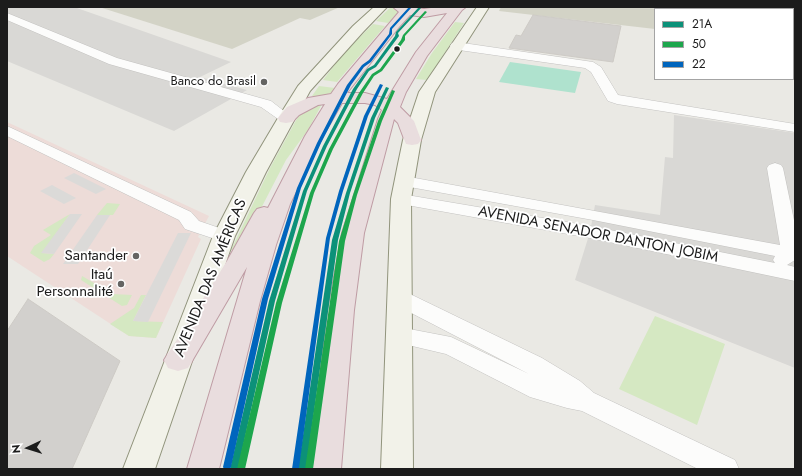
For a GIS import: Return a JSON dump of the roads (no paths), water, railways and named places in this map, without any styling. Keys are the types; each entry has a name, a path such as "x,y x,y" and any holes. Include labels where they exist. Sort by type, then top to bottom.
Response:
{"highway":[{"path":"203,469 248,301 265,245 280,204 314,136 336,98 406,8 424,13 458,7"},
{"path":"325,469 341,310 353,233 390,108 421,55 458,7"},
{"path":"286,118 294,111 314,102 336,98 365,98 381,102 406,121 412,140"},
{"path":"178,360 238,262 286,169 295,155 314,136"}],"main road":[{"name":"AVENIDA DAS AMÉRICAS","path":"139,469 224,236 256,172 286,118 314,77 358,29 381,7"},
{"path":"397,469 402,190 412,140 427,92 483,7"}],"street":[{"path":"7,16 76,47 113,61 266,104 286,118"},
{"path":"456,46 589,65 596,70 610,95 622,101 795,128"},
{"path":"266,104 298,99"},
{"path":"7,130 185,216 192,225 224,236"},
{"path":"770,270 793,253 775,168"},
{"name":"AVENIDA SENADOR DANTON JOBIM","path":"402,190 618,229 793,253"},
{"name":"AVENIDA SENADOR DANTON JOBIM","path":"618,229 770,270 795,274"},
{"path":"400,298 534,365 570,388 586,401 725,469"},
{"path":"400,335 451,346 539,390 567,398 586,401"}],"place":[{"name":"Banco do Brasil","path":"264,82"},
{"name":"Santander","path":"136,256"},
{"name":"Itaú Personnalité","path":"121,284"}]}
